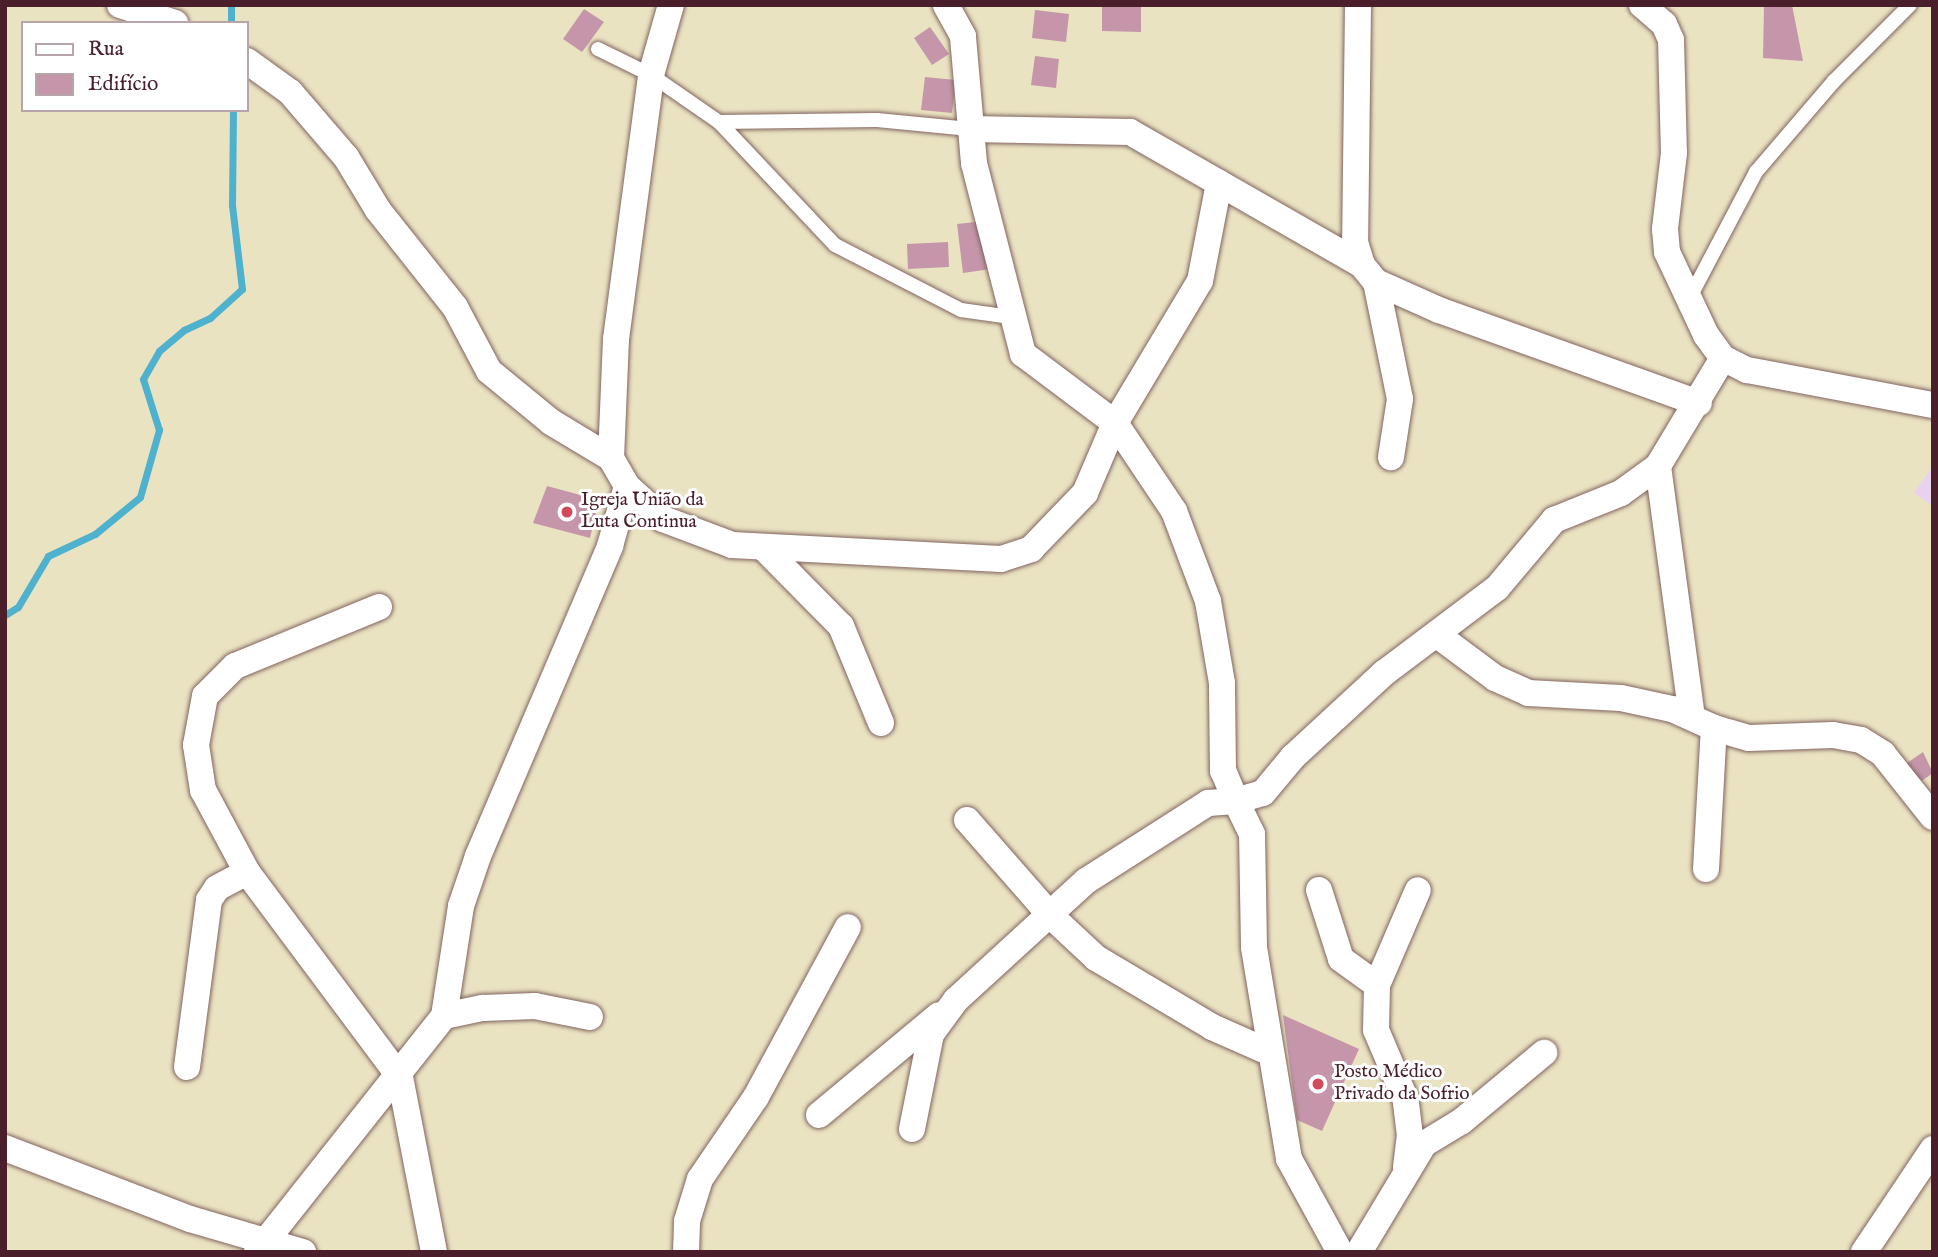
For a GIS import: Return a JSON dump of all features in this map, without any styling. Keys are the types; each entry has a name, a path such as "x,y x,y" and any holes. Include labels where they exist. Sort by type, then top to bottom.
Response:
{"street":[{"path":"120,5 169,21"},
{"path":"611,458 616,339 651,75 671,5"},
{"path":"946,5 963,36 970,129 1011,317 1023,354 1115,423 1174,511 1208,601 1222,683 1223,771 1252,834 1254,947 1289,1159 1339,1252"},
{"path":"1358,5 1355,242 1369,274 1399,399 1391,457"},
{"path":"1642,5 1664,24 1671,40 1674,153 1665,229 1667,252 1706,335 1723,358 1769,377 1933,405"},
{"path":"248,62 289,92 346,156 378,210 456,307 489,371 551,422 611,458 627,486 663,519 732,545 1001,559 1031,550 1085,493 1115,423 1200,281 1219,183"},
{"path":"970,129 1130,132 1369,274 1439,310 1699,403"},
{"path":"819,1115 956,1000 1051,916 1086,881 1208,803 1236,801 1263,793 1293,757 1384,673 1497,589 1554,520 1621,493 1658,466 1699,403 1723,358"},
{"path":"1658,466 1703,723 1706,869"},
{"path":"261,1246 400,1077 444,1016 461,906 478,856 594,589 627,486"},
{"path":"764,548 841,626 881,723"},
{"path":"379,607 235,666 205,696 196,745 203,790 247,872 400,1077 435,1252"},
{"path":"1436,634 1495,678 1528,692 1621,698 1749,738 1833,735 1861,740 1883,754 1933,817"},
{"path":"967,820 1051,916 1097,958 1212,1027 1271,1053"},
{"path":"187,1067 209,900 217,888 247,872"},
{"path":"1319,890 1341,959 1377,985"},
{"path":"1406,1167 1410,1136 1405,1098 1376,1030 1377,985 1418,890"},
{"path":"686,1252 687,1221 701,1179 756,1097 848,928"},
{"path":"912,1129 931,1034 956,1000"},
{"path":"444,1016 483,1008 535,1006 590,1017"},
{"path":"1359,1252 1406,1167 1424,1144 1462,1121 1544,1053"},
{"path":"5,1149 261,1246 303,1252"},
{"path":"1864,1252 1933,1149"}],"lane":[{"path":"1689,299 1756,172 1833,80 1910,5"},
{"path":"598,49 651,75 719,122 835,245 961,310 1011,317"},
{"path":"719,122 877,120 970,129"}],"shaded area":[{"path":"1933,466 1933,506 1914,493"}],"building":[{"path":"1102,5 1141,5 1141,32 1102,31"},
{"path":"1764,5 1792,5 1803,61 1763,58"},
{"path":"584,9 604,22 582,52 563,39"},
{"path":"1035,10 1069,14 1066,42 1032,38"},
{"path":"930,27 949,54 932,65 914,38"},
{"path":"1035,56 1059,59 1056,88 1031,85"},
{"path":"925,77 956,80 952,113 921,110"},
{"path":"985,221 991,269 963,273 957,224"},
{"path":"948,242 949,267 908,269 907,244"},
{"name":"Igreja União da Luta Continua","path":"547,486 599,500 590,538 533,523"},
{"path":"1923,752 1933,773 1920,782 1907,763"},
{"name":"Posto Médico Privado da Sofrio","path":"1283,1015 1359,1049 1322,1131 1297,1120"}],"waterway":[{"path":"231,5 231,21"},
{"path":"5,615 18,607 48,556 95,534 140,497 159,430 143,379 159,351 184,330 210,318 242,289 232,205 233,112"}],"place":[{"name":"Igreja União da Luta Continua","path":"567,512"},
{"name":"Posto Médico Privado da Sofrio","path":"1318,1084"}]}
